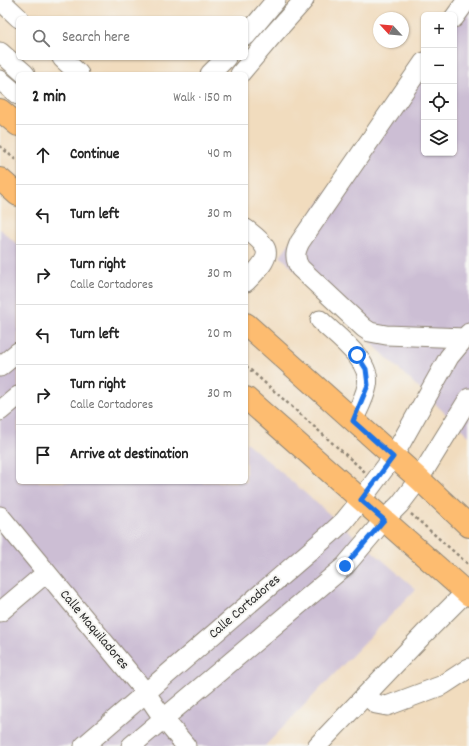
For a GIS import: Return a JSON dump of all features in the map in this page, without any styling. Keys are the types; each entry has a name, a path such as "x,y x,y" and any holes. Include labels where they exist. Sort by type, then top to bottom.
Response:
{"main road":[{"path":"0,110 16,123"},
{"path":"0,179 16,193"},
{"path":"248,326 419,479 469,526"},
{"path":"248,400 468,593"}],"lane":[{"path":"0,0 17,16"},
{"path":"248,34 276,0"},
{"path":"242,72 304,0"},
{"path":"457,14 467,0"},
{"path":"0,52 23,72"},
{"path":"64,60 77,72"},
{"path":"212,72 224,60"},
{"path":"421,66 300,242 295,254 296,262 300,268 370,332 386,336 467,335"},
{"path":"0,80 16,93"},
{"path":"248,231 265,246 266,251 265,261 248,280"},
{"path":"320,320 357,355 366,369 368,385 353,421"},
{"name":"Calle Cortadores","path":"84,746 344,521 393,457 449,357 467,335"},
{"path":"0,367 16,354"},
{"path":"0,411 16,398"},
{"path":"131,746 345,566 384,520 400,504 419,479 469,398"},
{"name":"Calle Maquiladores","path":"0,516 146,693 163,718 186,746"},
{"path":"0,612 46,572"},
{"path":"317,746 468,593"},
{"path":"366,695 376,704 388,706 443,685 469,668"}],"path":[{"path":"0,146 16,160"},
{"path":"248,368 375,482"},
{"path":"400,504 469,566"}],"shaded area":[{"path":"469,0 469,436 280,256 421,65 421,156 457,156 457,16"},
{"path":"0,229 16,243 16,484 248,484 248,444 416,589 265,746 0,746"}],"route":[{"path":"345,566 384,520 361,500 393,457 353,421 368,385 366,369 357,355"}]}
